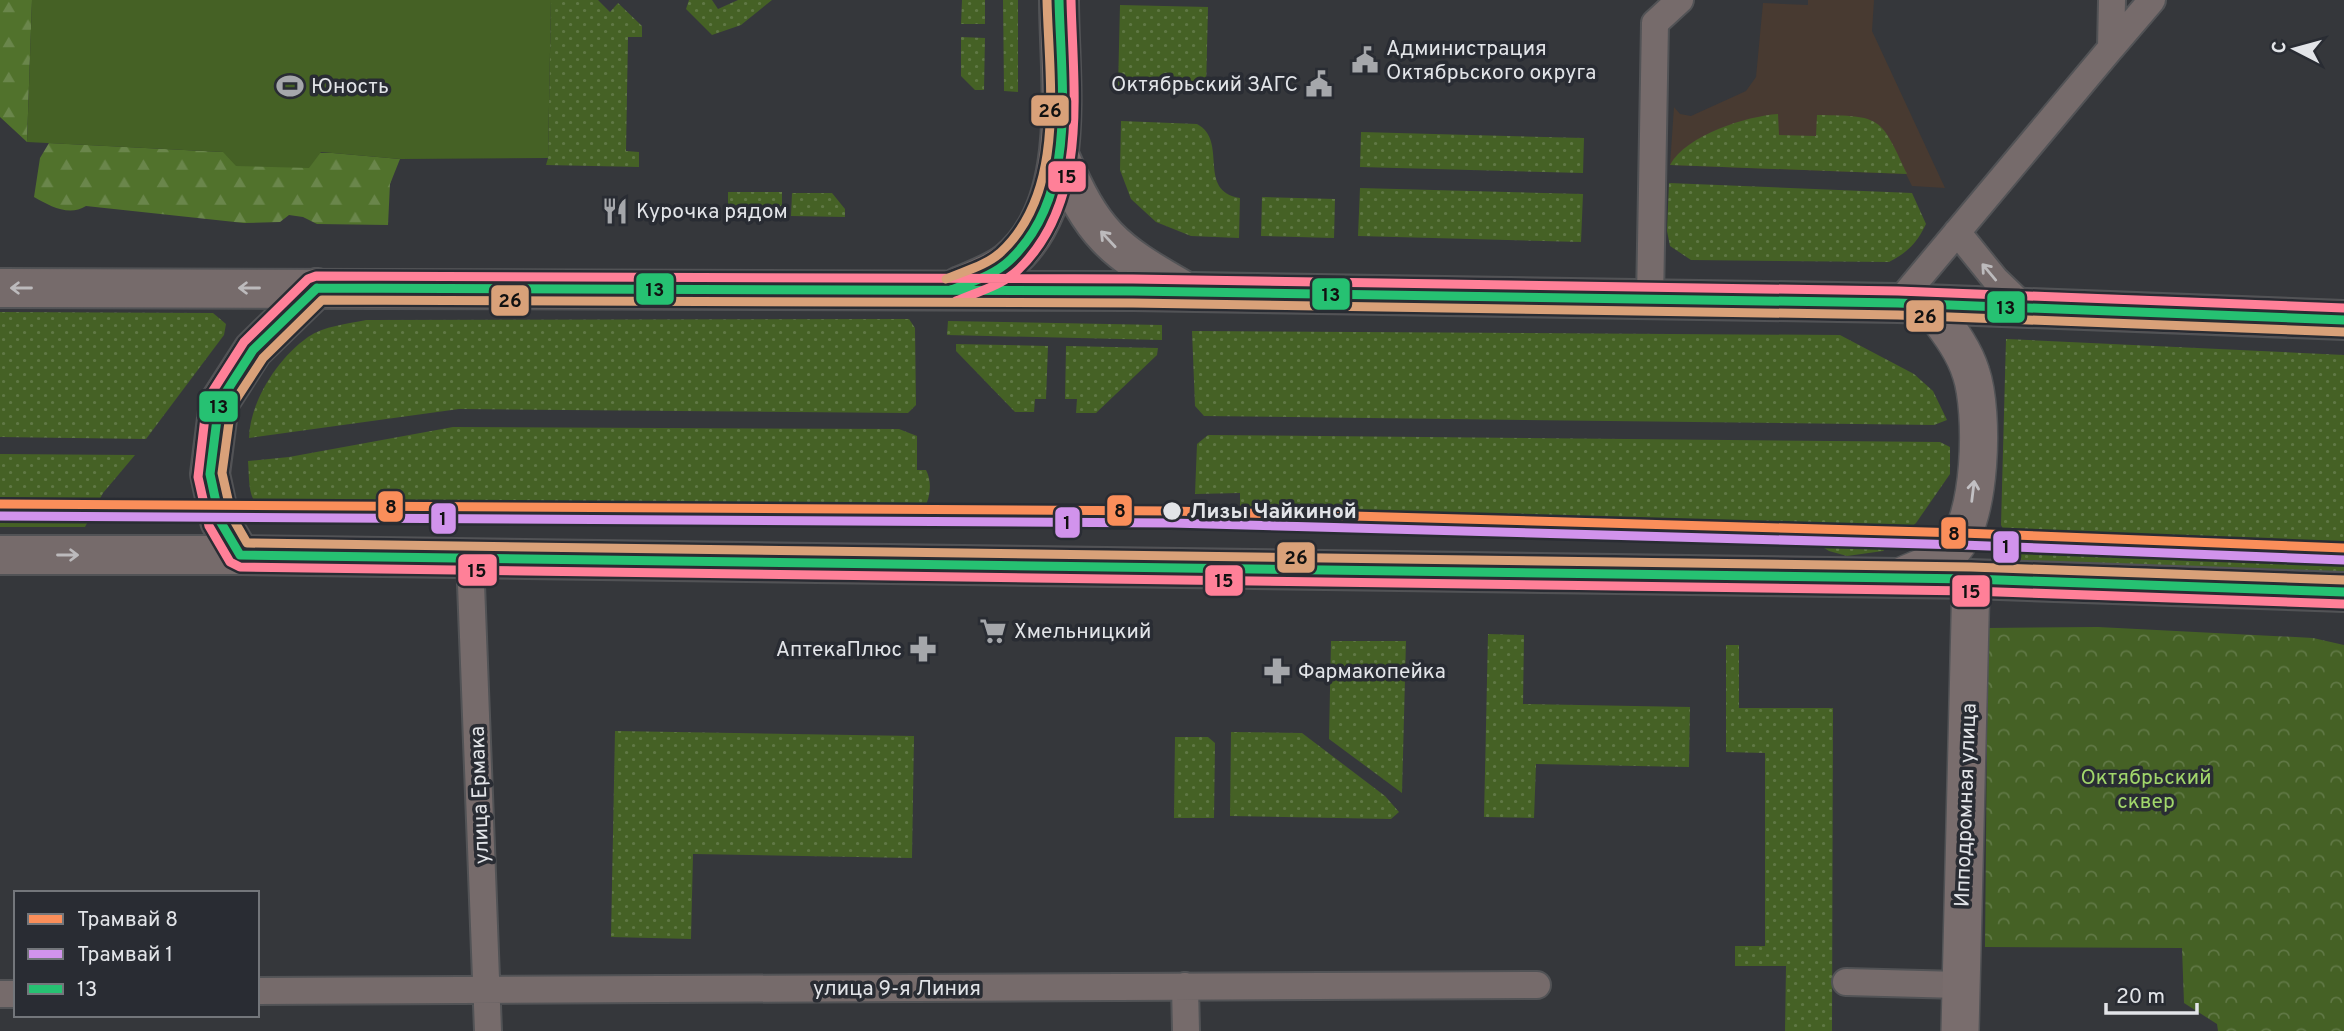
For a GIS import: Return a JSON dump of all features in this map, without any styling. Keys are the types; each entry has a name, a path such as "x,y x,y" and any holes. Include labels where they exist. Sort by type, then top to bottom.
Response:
{"main road":[{"path":"951,290 991,273 1021,247 1041,219 1060,157 1059,0"},
{"path":"1060,157 1080,201 1110,243 1139,265 1188,293"},
{"path":"0,288 1188,293 1913,304 2344,320"},
{"path":"240,555 220,521 210,474 219,403 253,350 317,288"},
{"path":"1898,578 1954,548 1970,510 1975,487 1978,428 1974,385 1957,344 1913,304"},
{"path":"0,555 240,555 1971,579 2344,592"},
{"name":"Ипподромная улица","path":"1960,1031 1971,579"}],"street":[{"path":"1650,300 1655,23 1680,0"},
{"path":"2112,0 2112,48"},
{"path":"1913,304 1957,232 2152,0"},
{"path":"1957,232 1995,279 2025,308"},
{"name":"улица Ермака","path":"470,558 488,1031"},
{"path":"1846,982 1960,985"},
{"name":"улица 9-я Линия","path":"259,991 1537,985"},
{"path":"1185,986 1186,1031"}],"shaded area":[{"path":"1808,0 1874,0 1872,31 1945,188 1912,186 1906,174 1670,165 1674,107 1680,114 1691,116 1746,91 1756,77 1763,3 1808,5"}],"green space":[{"path":"0,0 32,0 27,142 0,117"},
{"name":"Юность","path":"32,0 551,0 548,158 400,159 321,152 309,168 236,166 223,152 27,142"},
{"path":"551,0 598,0 610,12 618,3 642,26 642,37 628,37 626,151 639,152 639,167 546,165"},
{"path":"689,0 712,0 718,9 738,0 772,0 741,25 712,35 686,9"},
{"path":"962,0 985,0 985,24 961,24"},
{"path":"1003,0 1018,0 1018,92 1004,91"},
{"path":"1120,5 1208,7 1206,90 1118,88"},
{"path":"961,37 985,38 984,90 975,90 961,76"},
{"path":"1778,114 1779,135 1816,136 1817,115 1855,116 1876,123 1891,140 1907,174 1670,165 1678,154 1703,136 1734,123"},
{"path":"1121,121 1197,124 1206,132 1211,142 1215,176 1219,186 1227,194 1240,198 1239,238 1191,236 1156,222 1131,199 1120,170"},
{"path":"1361,132 1584,138 1583,173 1360,167"},
{"path":"49,143 223,152 333,153 400,159 390,184 388,225 317,224 303,217 289,215 280,222 244,223 86,206 73,210 53,207 34,197 40,158"},
{"path":"1669,183 1912,193 1926,224 1911,247 1889,262 1691,260 1670,246 1667,231"},
{"path":"1360,188 1583,194 1581,242 1358,236"},
{"path":"728,192 782,192 782,216 728,215"},
{"path":"792,193 832,193 845,209 845,217 791,216"},
{"path":"1262,197 1335,199 1334,238 1261,236"},
{"path":"0,312 213,313 226,324 224,335 146,439 0,437"},
{"path":"909,319 915,328 916,405 908,413 459,409 249,438 260,395 286,356 314,333 366,320"},
{"path":"948,321 1162,325 1162,340 947,335"},
{"path":"1192,331 1840,335 1914,374 1933,391 1947,420 1934,425 1204,416 1195,406"},
{"path":"2006,339 2344,355 2344,573 2021,561 2001,525"},
{"path":"956,344 1048,346 1046,399 1035,399 1034,412 1015,412 956,351"},
{"path":"1066,346 1158,348 1157,355 1096,413 1076,413 1077,399 1065,399"},
{"path":"453,427 899,429 917,436 917,470 926,470 930,482 929,495 918,518 273,515 258,506 251,494 248,461 289,457"},
{"path":"1208,435 1940,442 1950,447 1950,474 1916,523 1883,551 1847,556 1829,551 1802,534 1240,519 1240,493 1195,494 1197,444"},
{"path":"0,454 135,455 103,493 85,527 0,527"},
{"name":"Октябрьский сквер","path":"2098,627 2313,638 2344,645 2344,1031 2218,1031 2217,1024 2184,1003 2182,948 1985,947 1988,628"},
{"path":"1488,634 1524,635 1523,704 1690,707 1689,767 1536,764 1534,818 1484,817"},
{"path":"1331,641 1406,641 1402,793 1329,739"},
{"path":"1726,645 1739,645 1739,708 1833,708 1832,1031 1785,1031 1786,966 1735,966 1735,946 1765,946 1765,753 1726,752"},
{"path":"615,731 914,736 912,858 693,854 691,939 611,937"},
{"path":"1231,732 1302,733 1385,796 1399,812 1391,819 1230,816"},
{"path":"1175,737 1208,737 1215,743 1214,818 1174,818"}],"tram line":[{"name":"8","path":"0,504 1172,511 1962,533 2344,548"},
{"name":"1","path":"0,516 1172,523 1962,545 2344,560"}],"transit line":[{"name":"26","path":"946,279 981,265 1000,253 1021,228 1036,199 1045,168 1051,100 1047,0"},
{"name":"13","path":"951,290 989,275 1009,261 1031,235 1047,205 1056,173 1061,138 1063,103 1059,0"},
{"name":"15","path":"956,301 996,284 1018,270 1041,242 1057,211 1067,178 1072,143 1074,70 1071,0"},
{"name":"15","path":"2344,308 1898,291 1133,279 316,276 308,279 244,342 207,400 198,477 209,526 230,562 240,567 1971,591 2344,604"},
{"name":"13","path":"317,288 1133,291 1898,303 2344,320"},
{"name":"13","path":"240,555 220,521 210,474 219,403 253,350 317,288"},
{"name":"26","path":"2344,332 1898,315 1133,303 322,300 263,358 231,407 222,473 232,517 247,543 1971,567 2344,580"},
{"name":"13","path":"240,555 1971,579 2344,592"}],"place":[{"name":"Администрация Октябрьского округа","path":"1365,60"},
{"name":"Октябрьский ЗАГС","path":"1319,84"},
{"name":"Юность","path":"290,86"},
{"name":"Курочка рядом","path":"615,211"},
{"name":"Лизы Чайкиной","path":"1172,511"},
{"name":"Хмельницкий","path":"993,631"},
{"name":"АптекаПлюс","path":"923,649"},
{"name":"Фармакопейка","path":"1277,671"}]}
